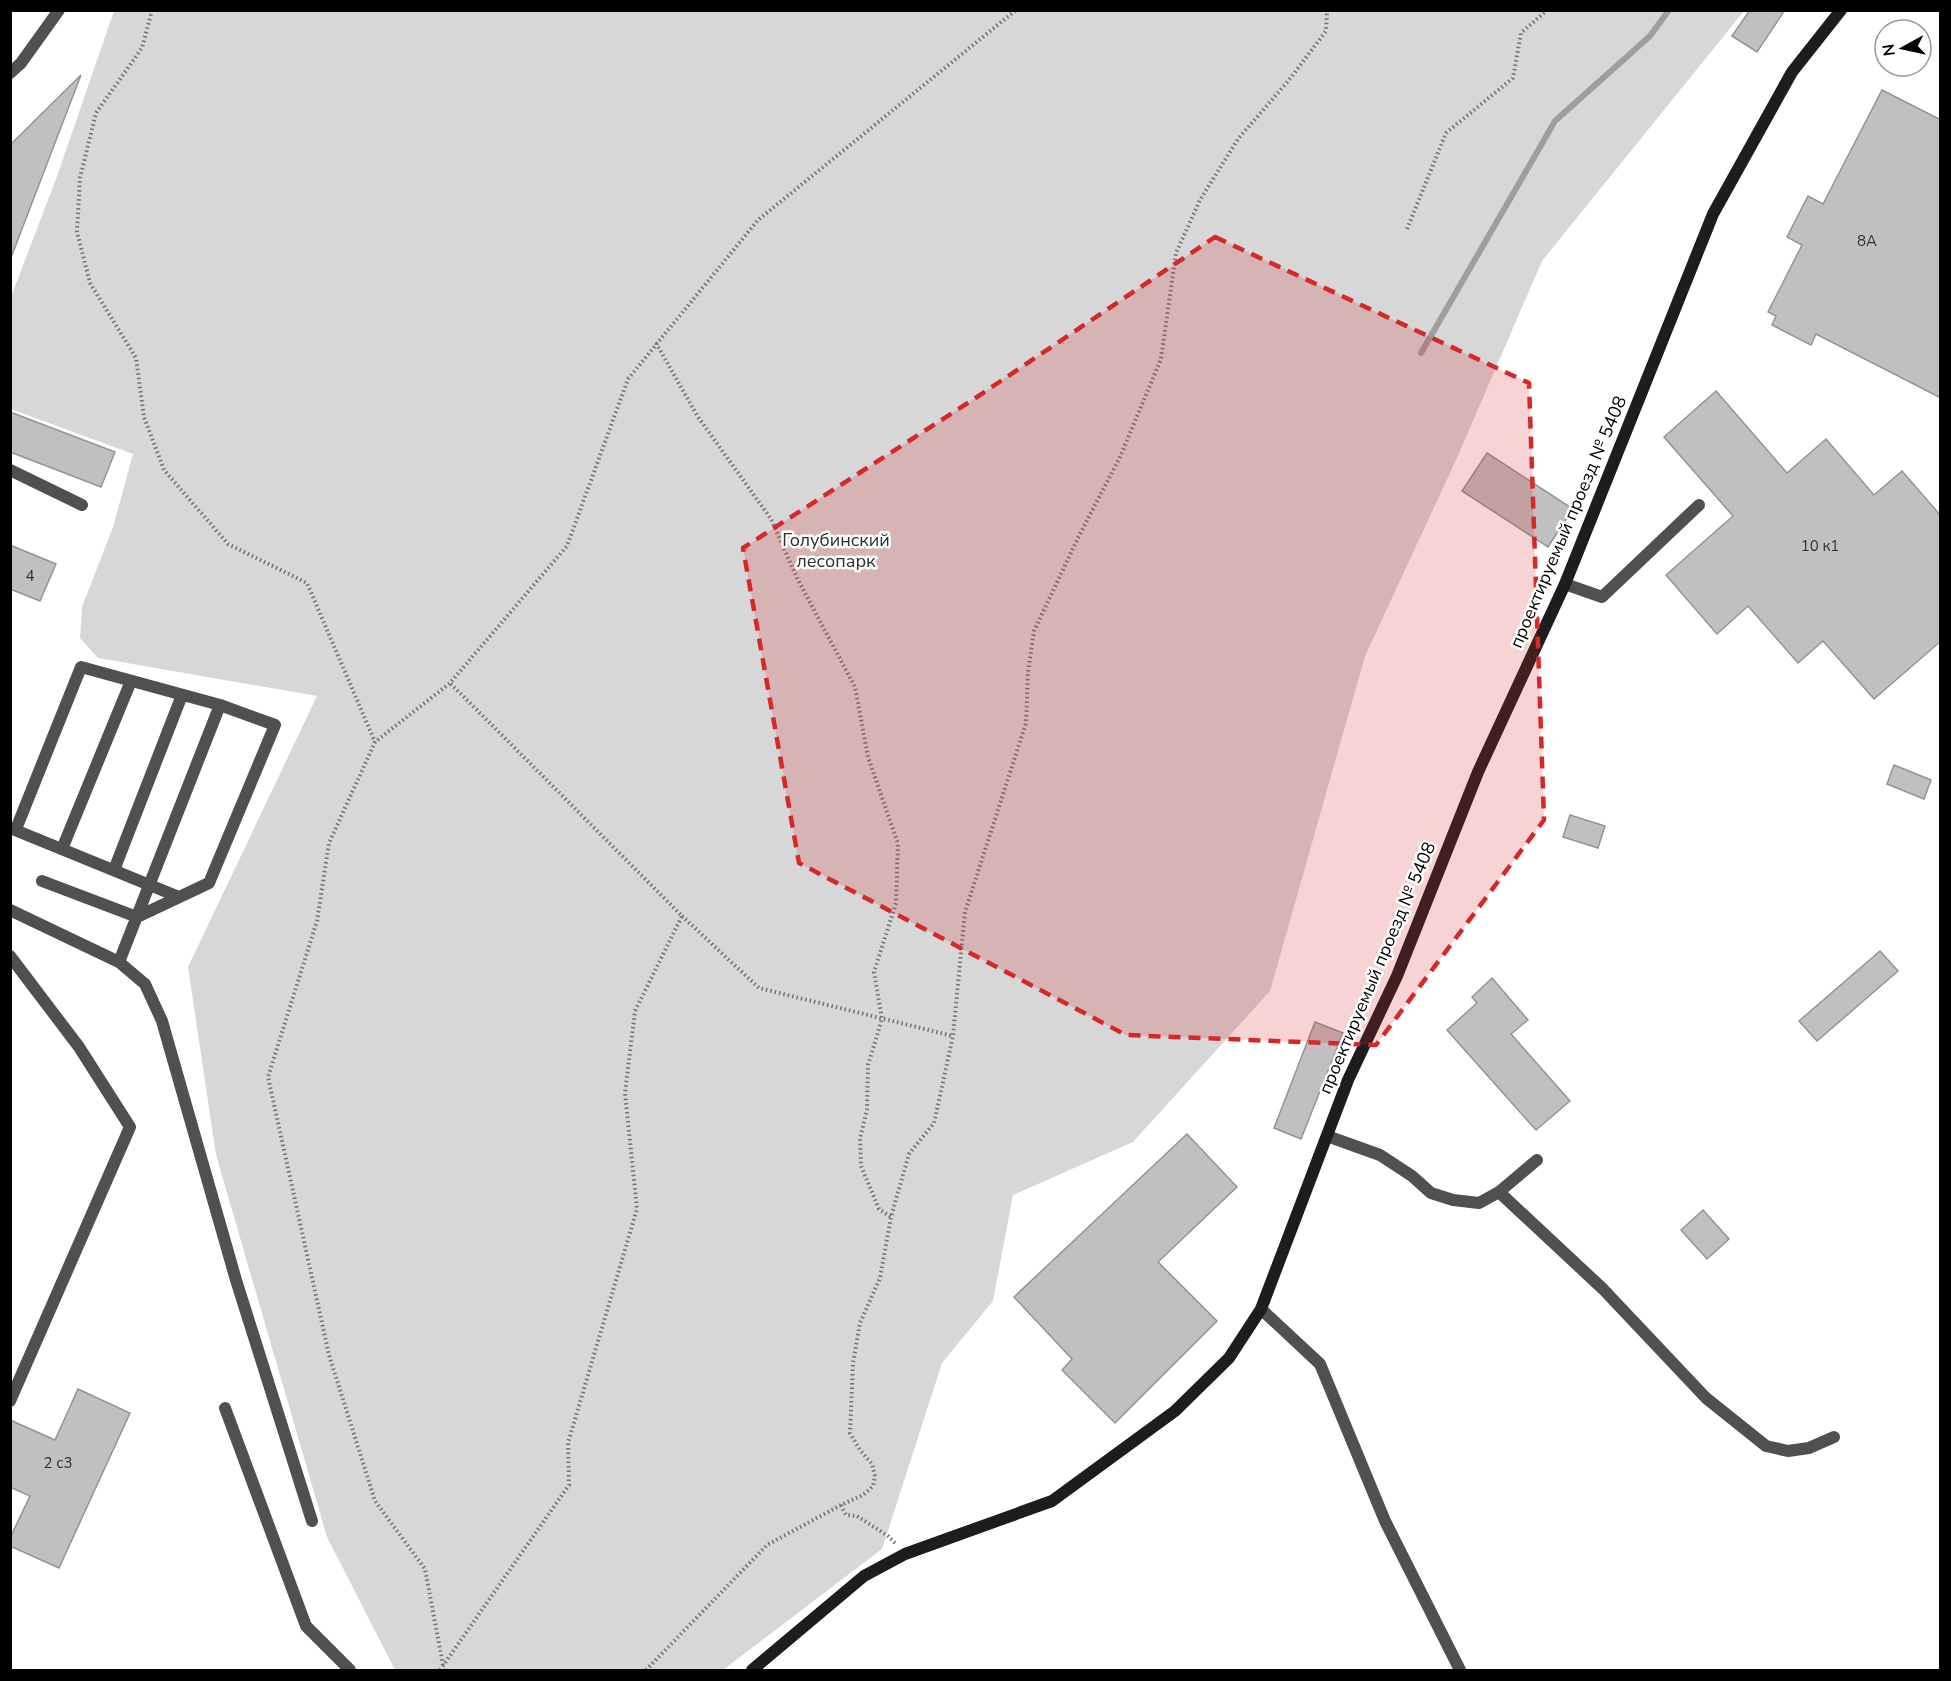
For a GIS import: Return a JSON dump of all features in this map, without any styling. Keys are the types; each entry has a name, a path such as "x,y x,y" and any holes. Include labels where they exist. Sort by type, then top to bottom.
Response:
{"street":[{"name":"проектируемый проезд № 5408","path":"752,1671 864,1576 905,1554 1052,1501 1175,1411 1229,1358 1261,1309 1348,1080 1397,976 1478,772 1565,584 1713,214 1792,72 1841,10"}],"lane":[{"path":"10,73 21,63 59,10"},
{"path":"10,470 82,505"},
{"path":"1565,584 1602,597 1699,505"},
{"path":"42,881 137,917 179,897 208,883 274,725 220,705 81,667 13,829 179,897"},
{"path":"62,849 131,681"},
{"path":"114,870 182,695"},
{"path":"119,962 220,705"},
{"path":"10,910 119,962 145,984 162,1021 236,1280 312,1521"},
{"path":"10,956 80,1047 130,1127 10,1401"},
{"path":"1327,1136 1380,1155 1412,1176 1431,1193 1453,1200 1479,1203 1499,1192 1537,1160"},
{"path":"1499,1192 1603,1289 1706,1398 1766,1446 1788,1451 1809,1448 1834,1437"},
{"path":"1261,1309 1320,1364 1385,1521 1460,1671"},
{"path":"225,1408 306,1626 350,1671"}],"path":[{"path":"152,10 142,48 96,113 80,178 77,232 90,283 136,358 144,417 164,470 228,544 307,583 375,742"},
{"path":"443,1665 425,1569 375,1501 329,1355 268,1077 317,921 329,843 375,742 450,683 567,546 628,379 656,343 758,220 1016,10"},
{"path":"646,1671 767,1545 863,1494 873,1486 875,1476 872,1464 850,1433 852,1363 860,1323 880,1278 891,1217 909,1154 934,1123 953,1036 965,912 1026,723 1028,672 1034,631 1120,457 1161,359 1176,253 1200,200 1238,139 1289,80 1326,31 1327,10"},
{"path":"1407,230 1446,133 1513,78 1521,33 1547,10"},
{"path":"656,343 698,417 771,519 797,578 855,687 868,757 898,844 896,903 874,972 882,1019 868,1065 867,1109 860,1139 861,1166 879,1209 891,1217"},
{"path":"450,683 682,916 759,988 953,1036"},
{"path":"440,1671 569,1485 568,1443 637,1209 625,1093 635,1011 682,916"},
{"path":"841,1504 846,1515 856,1516 888,1536 905,1554"}],"highlighted area":[{"path":"1215,237 1529,383 1544,820 1376,1045 1126,1035 799,863 743,548 974,399"}],"green space":[{"name":"Голубинский лесопарк","path":"114,11 1744,11 1542,261 1456,460 1365,656 1270,991 1133,1142 1013,1195 993,1301 942,1363 882,1549 723,1670 395,1670 327,1537 216,1155 188,967 317,696 98,658 80,638 82,607 113,527 133,454 11,409 11,297 56,179"}],"building":[{"path":"1750,10 1785,10 1757,52 1732,36"},
{"path":"81,75 12,255 10,254 10,145"},
{"path":"1882,90 1941,120 1941,398 1816,334 1811,345 1772,325 1776,316 1768,312 1802,245 1787,237 1808,196 1823,204"},
{"path":"1716,391 1787,473 1826,439 1874,495 1902,471 1941,516 1941,641 1874,699 1823,641 1798,663 1748,606 1717,634 1666,575 1733,516 1664,437"},
{"path":"10,412 115,452 101,487 10,452"},
{"path":"1487,453 1573,509 1548,547 1462,491"},
{"path":"10,545 56,564 40,601 10,589"},
{"path":"1894,765 1931,780 1924,799 1887,784"},
{"path":"1570,815 1605,826 1598,848 1563,837"},
{"path":"1880,951 1898,971 1817,1041 1799,1021"},
{"path":"1492,978 1528,1020 1511,1034 1570,1101 1536,1130 1447,1030 1477,1003 1472,997"},
{"path":"1315,1022 1343,1033 1301,1139 1274,1128"},
{"path":"1187,1134 1237,1187 1158,1262 1217,1321 1115,1423 1062,1370 1072,1359 1014,1297"},
{"path":"1703,1210 1729,1239 1707,1259 1681,1230"},
{"path":"78,1389 130,1413 59,1568 10,1546 10,1538 30,1496 10,1487 10,1420 55,1440"}],"waterway":[{"path":"1421,353 1555,121 1650,36 1669,10"}]}
